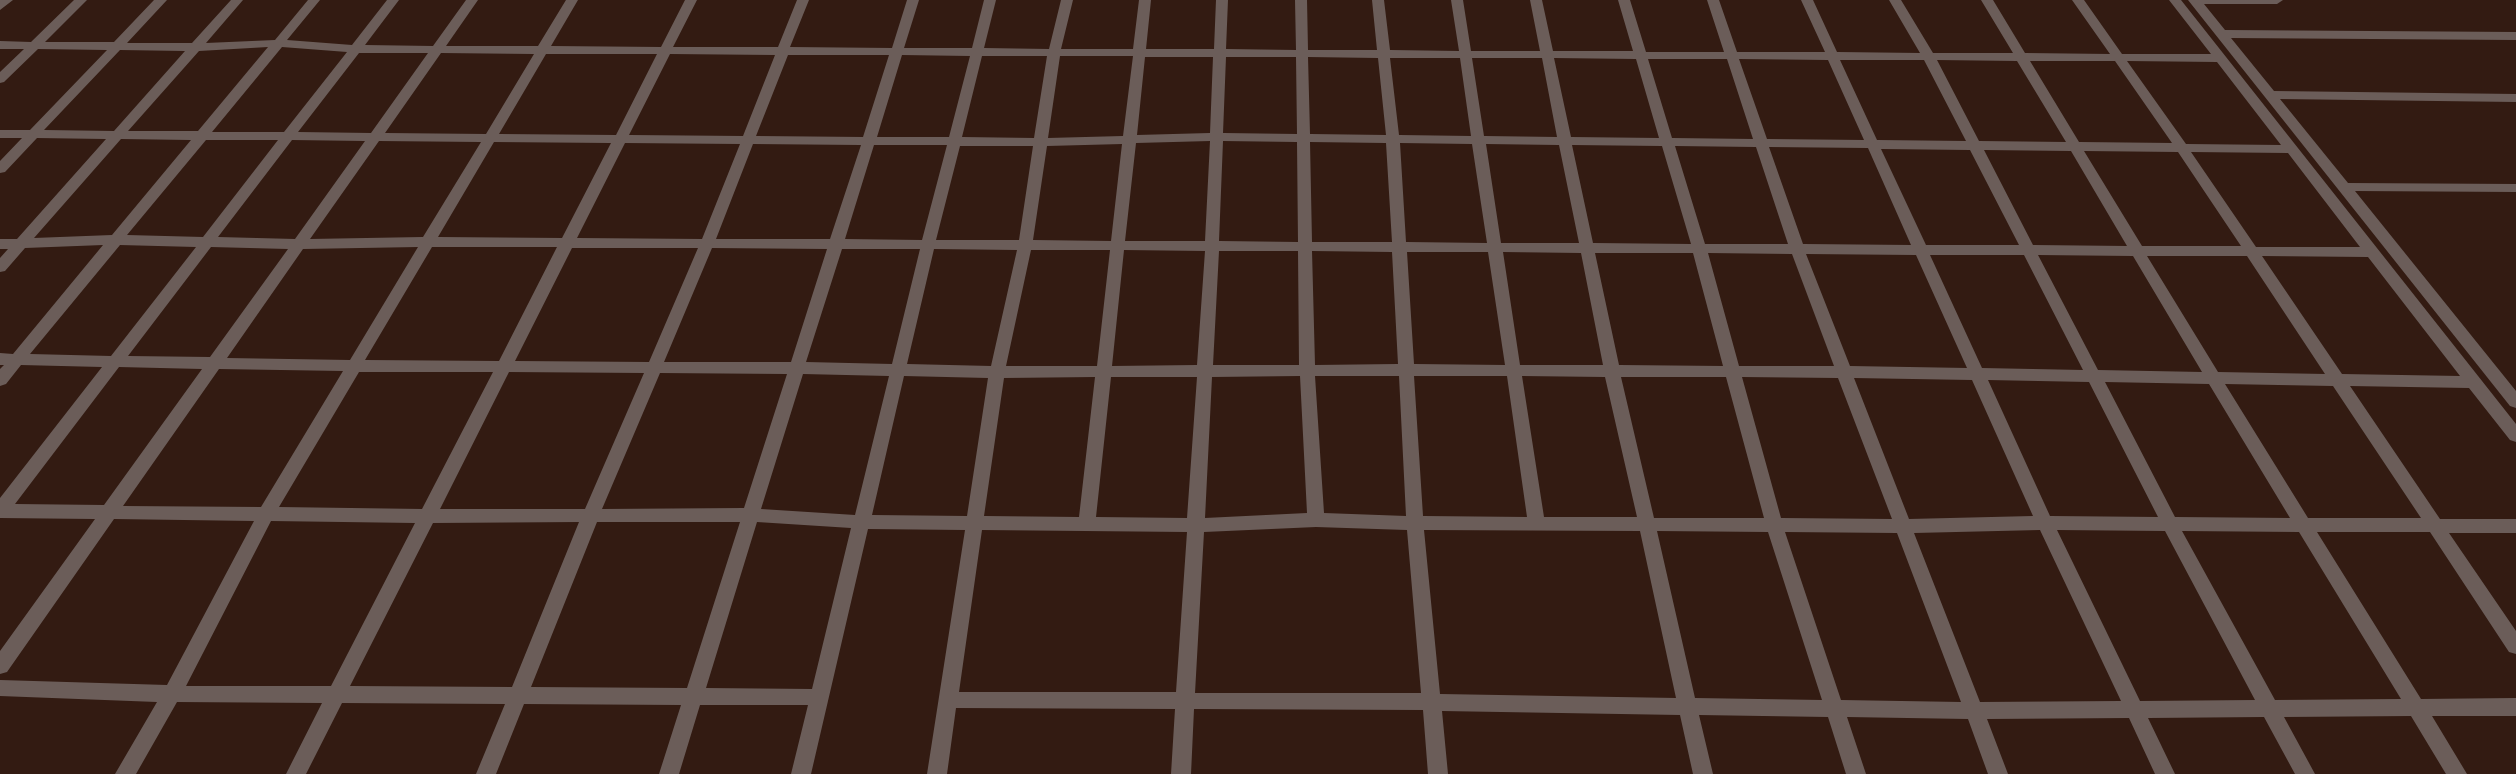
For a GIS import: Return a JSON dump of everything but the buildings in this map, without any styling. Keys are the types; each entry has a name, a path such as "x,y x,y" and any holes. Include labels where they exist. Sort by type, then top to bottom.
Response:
{"street":[{"path":"0,6 7,0"},
{"path":"0,79 81,0"},
{"path":"0,169 161,0"},
{"path":"0,267 237,0"},
{"path":"0,380 314,0"},
{"path":"2,514 393,0"},
{"path":"0,666 471,0"},
{"path":"125,774 172,694 266,514 572,0"},
{"path":"296,774 691,0"},
{"path":"486,774 591,515 707,244 803,0"},
{"path":"669,774 913,0"},
{"path":"801,774 928,245 990,0"},
{"path":"937,774 997,372 1025,246 1054,52 1067,0"},
{"path":"1087,522 1102,372 1120,246 1145,0"},
{"path":"1181,774 1212,246 1222,0"},
{"path":"1301,0 1307,370 1316,520"},
{"path":"1378,0 1393,141 1397,247 1415,523 1438,774"},
{"path":"1457,0 1537,524"},
{"path":"1536,0 1612,371 1703,774"},
{"path":"1624,0 1699,248 1774,525 1856,774"},
{"path":"1713,0 1797,249 1998,774"},
{"path":"1807,0 2045,523 2165,774"},
{"path":"1895,0 1929,57 2026,250 2096,376 2169,524 2305,774"},
{"path":"1987,0 2136,251 2456,774"},
{"path":"2078,0 2182,148 2516,646"},
{"path":"2175,0 2516,436"},
{"path":"2195,0 2277,0"},
{"path":"2195,0 2515,400"},
{"path":"2222,34 2516,36"},
{"path":"0,45 196,47 279,43 356,49 2220,58"},
{"path":"2270,94 2516,98"},
{"path":"0,134 1040,142 1216,137 2291,149"},
{"path":"2345,187 2516,188"},
{"path":"0,244 116,240 299,244 428,242 2372,252"},
{"path":"0,359 213,365 796,368 997,372 1844,372 2473,382"},
{"path":"2,514 109,512 428,516 750,515 861,522 1087,522 1196,526 1316,520 1902,526 2045,523 2516,526"},
{"path":"0,688 172,694 820,697"},
{"path":"948,700 1431,702 1975,711 2516,707"}]}
